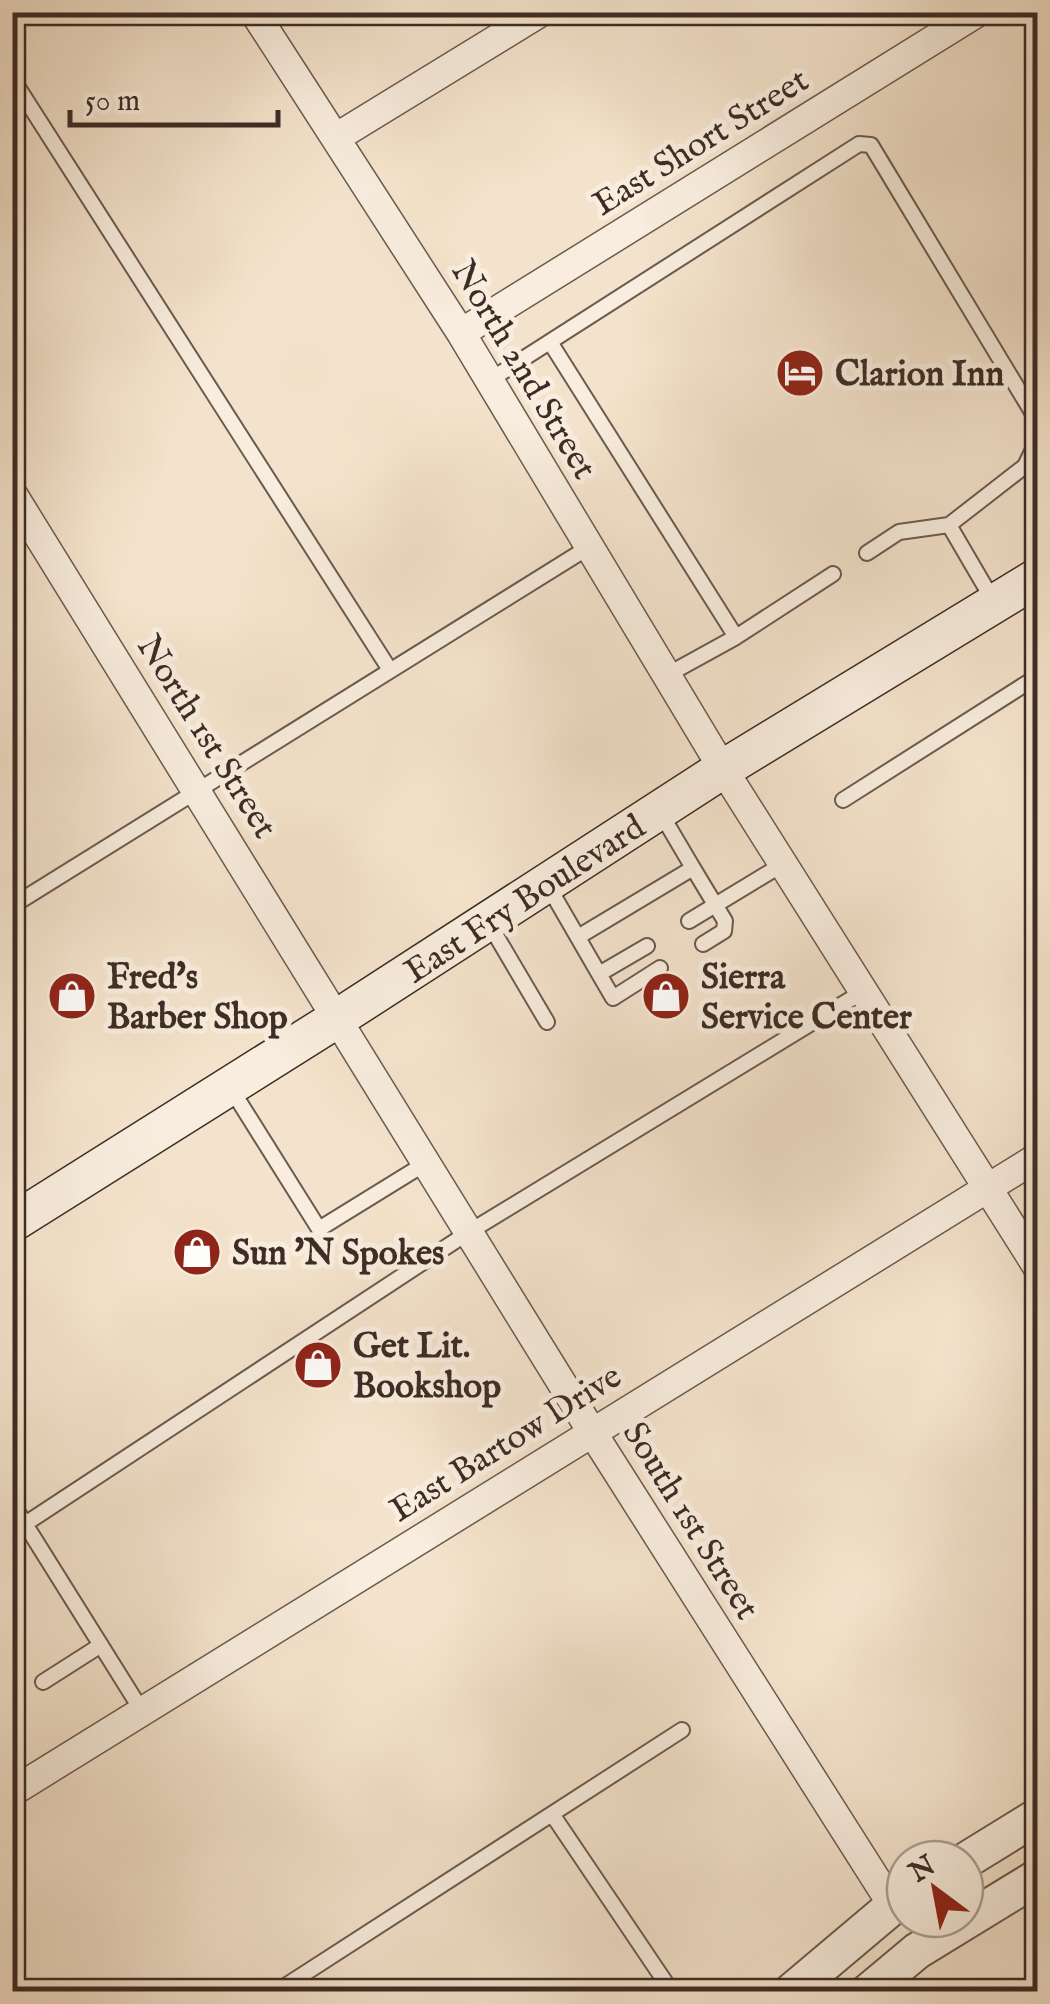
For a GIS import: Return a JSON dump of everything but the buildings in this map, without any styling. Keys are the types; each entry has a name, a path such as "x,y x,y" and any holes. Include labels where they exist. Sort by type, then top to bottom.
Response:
{"main road":[{"name":"East Fry Boulevard","path":"12,1223 724,769 1038,577"}],"street":[{"name":"North 2nd Street","path":"254,12 461,333 724,769 1038,1268"},
{"path":"337,137 541,12"},
{"name":"East Short Street","path":"461,333 978,12"},
{"name":"North 1st Street","path":"12,493 338,1018"},
{"name":"South 1st Street","path":"338,1018 592,1432 885,1881"},
{"name":"East Bartow Drive","path":"12,1792 1038,1157"},
{"path":"985,1849 1038,1816"},
{"path":"868,1992 917,1951 1038,1877"},
{"path":"791,1992 885,1914"}],"lane":[{"path":"12,78 390,670"},
{"path":"490,380 859,144 872,145 1038,422"},
{"path":"550,342 736,637"},
{"path":"867,552 899,532 949,525 1025,466 1038,438"},
{"path":"949,525 995,603"},
{"path":"12,906 590,547"},
{"path":"667,675 736,637 833,574"},
{"path":"843,800 1038,676"},
{"path":"659,810 725,921 724,931 703,944"},
{"path":"689,922 783,864"},
{"path":"578,937 693,868"},
{"path":"546,884 613,998 660,968"},
{"path":"488,922 547,1022"},
{"path":"599,974 647,946"},
{"path":"26,1524 469,1232 864,990"},
{"path":"230,1086 319,1229 426,1163"},
{"path":"12,1503 142,1711"},
{"path":"43,1682 101,1645"},
{"path":"276,1992 682,1730"},
{"path":"552,1814 672,1992"}],"place":[{"name":"Clarion Inn","path":"800,373"},
{"name":"Fred's Barber Shop","path":"72,996"},
{"name":"Sierra Service Center","path":"666,996"},
{"name":"Sun 'N Spokes","path":"197,1252"},
{"name":"Get Lit. Bookshop","path":"318,1365"}]}
